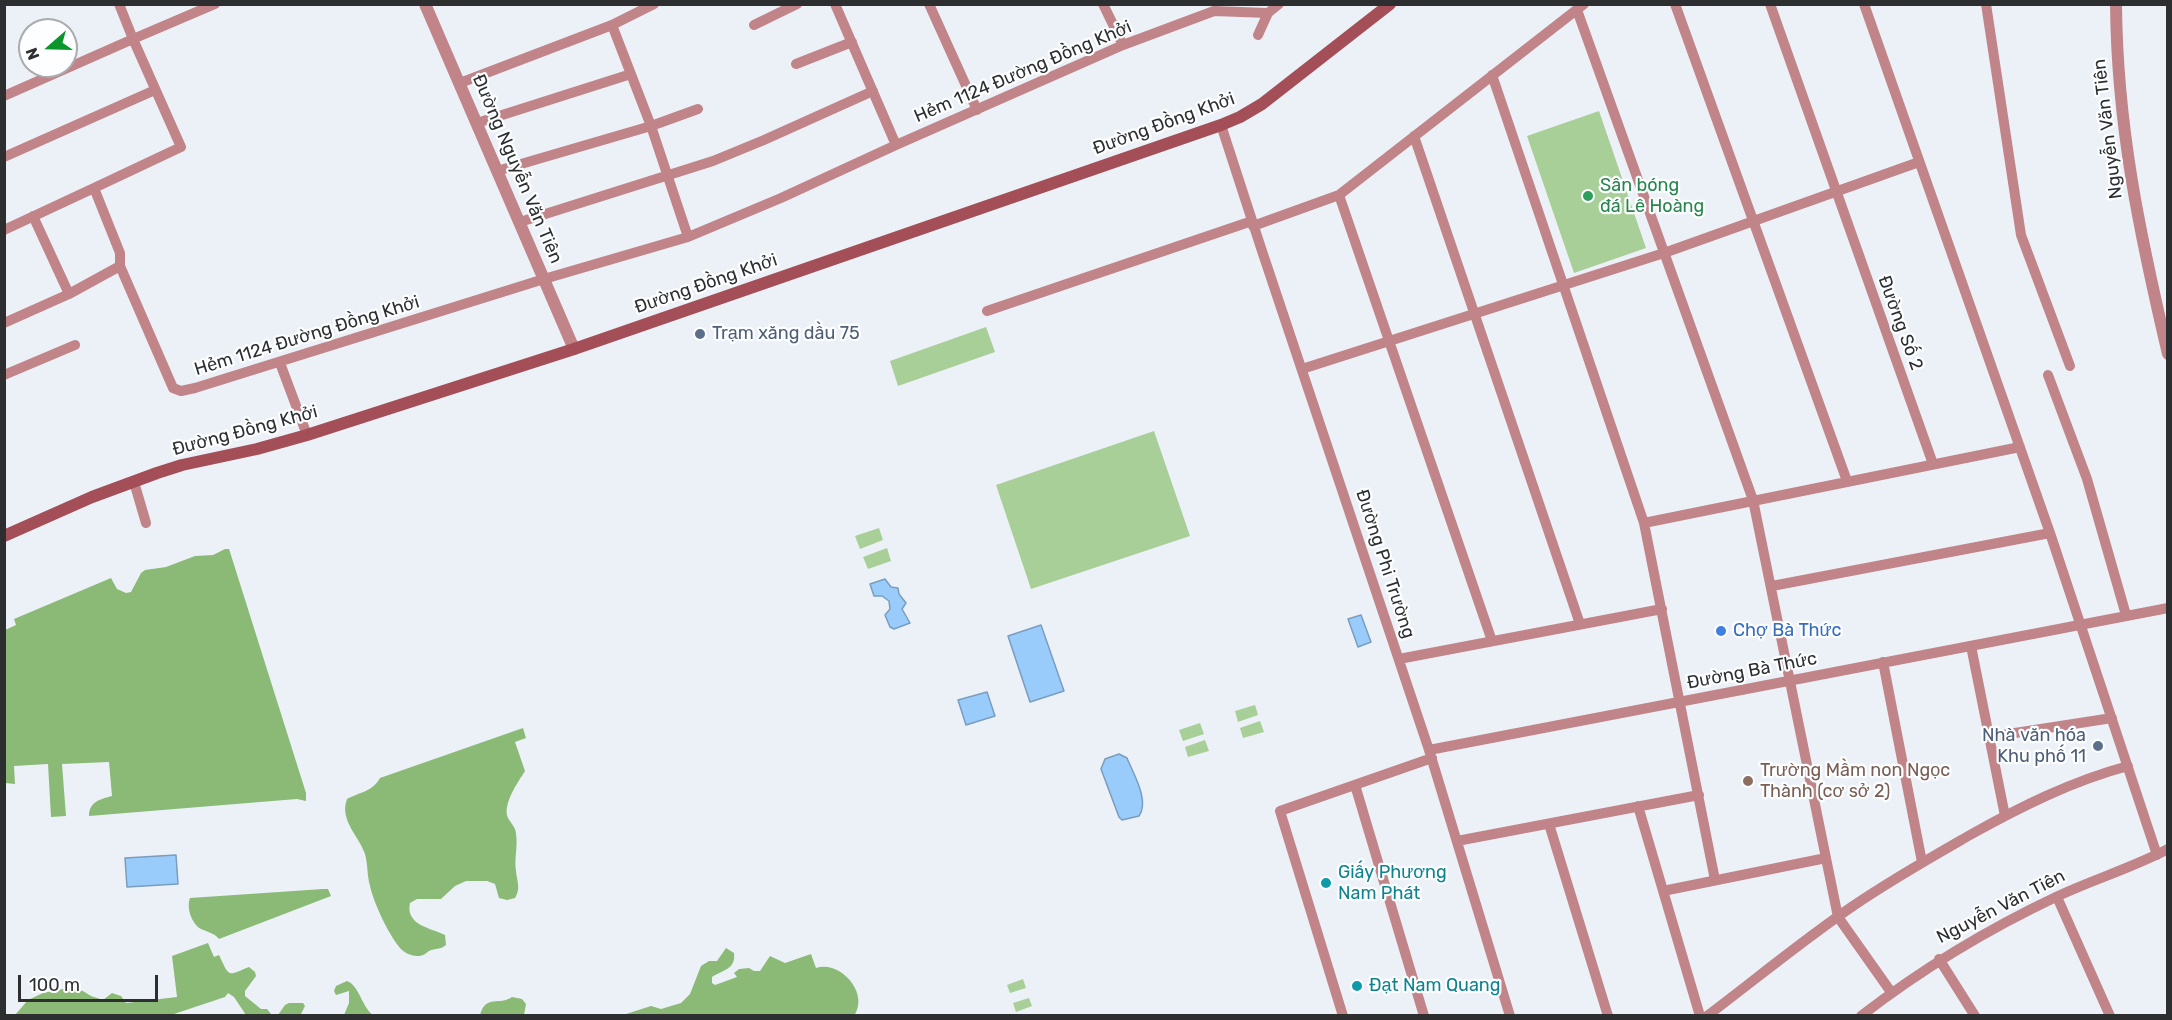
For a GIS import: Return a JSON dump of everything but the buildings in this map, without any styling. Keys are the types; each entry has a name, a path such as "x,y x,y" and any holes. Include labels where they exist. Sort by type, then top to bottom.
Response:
{"main road":[{"name":"Đường Đồng Khởi","path":"4,536 92,497 182,465 307,435 574,349 1221,125 1262,104 1390,4"}],"street":[{"path":"4,230 181,147 119,4"},
{"path":"4,96 133,39 190,9 215,4"},
{"name":"Đường Nguyễn Văn Tiên","path":"425,4 574,349"},
{"path":"460,83 612,25 654,4"},
{"path":"754,25 797,4"},
{"path":"835,4 896,146"},
{"path":"929,4 977,110"},
{"path":"1103,4 1123,45"},
{"path":"1258,35 1268,13 1279,4"},
{"path":"1675,4 1847,481"},
{"name":"Đường Số 2","path":"1770,4 1933,464"},
{"path":"1864,4 2050,533 2157,855"},
{"path":"1986,4 2021,235 2070,366"},
{"name":"Nguyễn Văn Tiên","path":"2116,4 2118,77 2126,153 2143,245 2167,346"},
{"path":"987,311 1340,195 1580,7 1664,253 1753,500 1838,917 1891,992"},
{"name":"Hẻm 1124 Đường Đồng Khởi","path":"120,266 172,388 181,391 195,388 544,279 688,237 1212,8 1268,13"},
{"path":"612,25 651,126 688,237"},
{"path":"796,64 852,42"},
{"path":"477,123 631,74"},
{"path":"1492,75 1644,523 1715,880"},
{"path":"4,157 155,90"},
{"path":"520,222 668,175 754,144 873,91"},
{"path":"498,171 651,126 698,109"},
{"name":"Đường Phi Trường","path":"1221,125 1430,754 1510,1016"},
{"path":"1414,136 1580,624"},
{"path":"1302,369 1664,253 1919,162"},
{"path":"4,323 69,294 120,266 120,253 94,188"},
{"path":"1340,195 1492,641"},
{"path":"33,216 69,294"},
{"path":"4,375 75,345"},
{"path":"280,363 307,435"},
{"path":"2048,375 2087,479 2126,615"},
{"path":"1644,523 2020,447"},
{"path":"134,482 146,523"},
{"path":"1772,586 2050,533"},
{"name":"Đường Bà Thức","path":"1343,1016 1280,811 1354,785 1430,754 1790,680 2168,608"},
{"path":"1399,659 1662,609"},
{"path":"1971,646 2004,816"},
{"path":"1883,662 1922,862"},
{"path":"1989,737 2112,718"},
{"path":"1707,1016 1838,917 1922,862 2004,816 2084,779 2128,766"},
{"path":"1354,785 1424,1016"},
{"path":"1457,841 1699,795"},
{"path":"1638,806 1701,1016"},
{"path":"1549,824 1608,1016"},
{"name":"Nguyễn Văn Tiên","path":"1866,1014 1891,992 1939,959 1981,935 2057,897 2168,849"},
{"path":"1663,891 1826,858"},
{"path":"2057,897 2110,1016"},
{"path":"1939,959 1975,1016"}],"green space":[{"name":"Sân bóng đá Lê Hoàng","path":"1599,111 1646,248 1574,273 1527,136"},
{"path":"986,327 995,352 898,386 890,361"},
{"path":"1154,431 1190,536 1031,589 996,485"},
{"path":"879,528 883,540 860,549 855,536"},
{"path":"887,548 891,561 868,569 863,557"},
{"path":"229,549 230,552 306,793 306,801 297,799 89,816 93,804 112,796 109,762 62,764 66,816 51,817 48,764 14,766 15,784 5,783 5,630 16,625 14,619 111,578 117,589 126,593 131,592 145,570 166,567 195,556 213,555"},
{"path":"1255,705 1258,715 1238,722 1235,711"},
{"path":"1260,721 1264,732 1243,738 1240,728"},
{"path":"1200,723 1204,734 1183,741 1179,730"},
{"path":"523,728 526,738 515,742 525,771 507,807 508,818 515,830 516,839 518,888 515,898 507,900 499,898 495,884 487,881 466,881 455,886 441,899 417,899 410,903 411,916 420,925 445,935 446,945 421,956 406,953 391,935 375,901 369,882 365,854 346,814 347,799 369,789 380,778"},
{"path":"1205,740 1209,751 1188,757 1185,747"},
{"path":"328,889 331,896 219,939 198,927 189,911 190,898"},
{"path":"208,943 214,957 219,955 230,973 249,967 255,972 256,976 245,991 245,996 261,1009 267,1009 272,1015 246,1015 234,997 228,993 225,997 171,1015 15,1015 28,1000 43,993 68,988 83,991 103,1000 112,993 121,996 126,1003 177,997 172,956"},
{"path":"726,948 734,953 733,963 712,977 712,983 715,985 737,977 734,973 739,969 749,968 760,971 770,956 785,963 811,954 816,968 834,969 850,980 858,998 858,1007 854,1016 623,1015 651,1006 661,1009 681,1003 690,994 701,966 709,961 717,961"},
{"path":"1023,979 1026,988 1010,993 1007,985"},
{"path":"347,981 355,987 373,1015 344,1015 349,1003 349,991 336,995 334,991 336,986"},
{"path":"512,997 522,999 526,1004 524,1015 480,1015 489,1002"},
{"path":"1029,998 1032,1006 1016,1012 1013,1003"},
{"path":"289,1003 303,1003 305,1006 302,1015 278,1015"}],"water":[{"path":"885,579 891,587 898,588 899,594 906,603 902,609 910,623 894,629 890,627 885,615 890,609 889,601 882,596 874,596 870,584"},
{"path":"1361,615 1371,642 1358,647 1348,619"},
{"path":"1041,625 1064,691 1030,702 1008,636"},
{"path":"987,692 995,716 966,725 958,700"},
{"path":"1119,754 1127,758 1143,803 1139,816 1122,820 1101,769 1105,759"},
{"path":"176,855 178,884 127,887 125,858"}],"place":[{"name":"Sân bóng đá Lê Hoàng","path":"1588,196"},
{"name":"Trạm xăng dầu 75","path":"700,334"},
{"name":"Chợ Bà Thức","path":"1721,631"},
{"name":"Nhà văn hóa Khu phố 11","path":"2098,746"},
{"name":"Trường Mầm non Ngọc Thành (cơ sở 2)","path":"1748,781"},
{"name":"Giấy Phương Nam Phát","path":"1326,883"},
{"name":"Đạt Nam Quang","path":"1357,986"}]}
